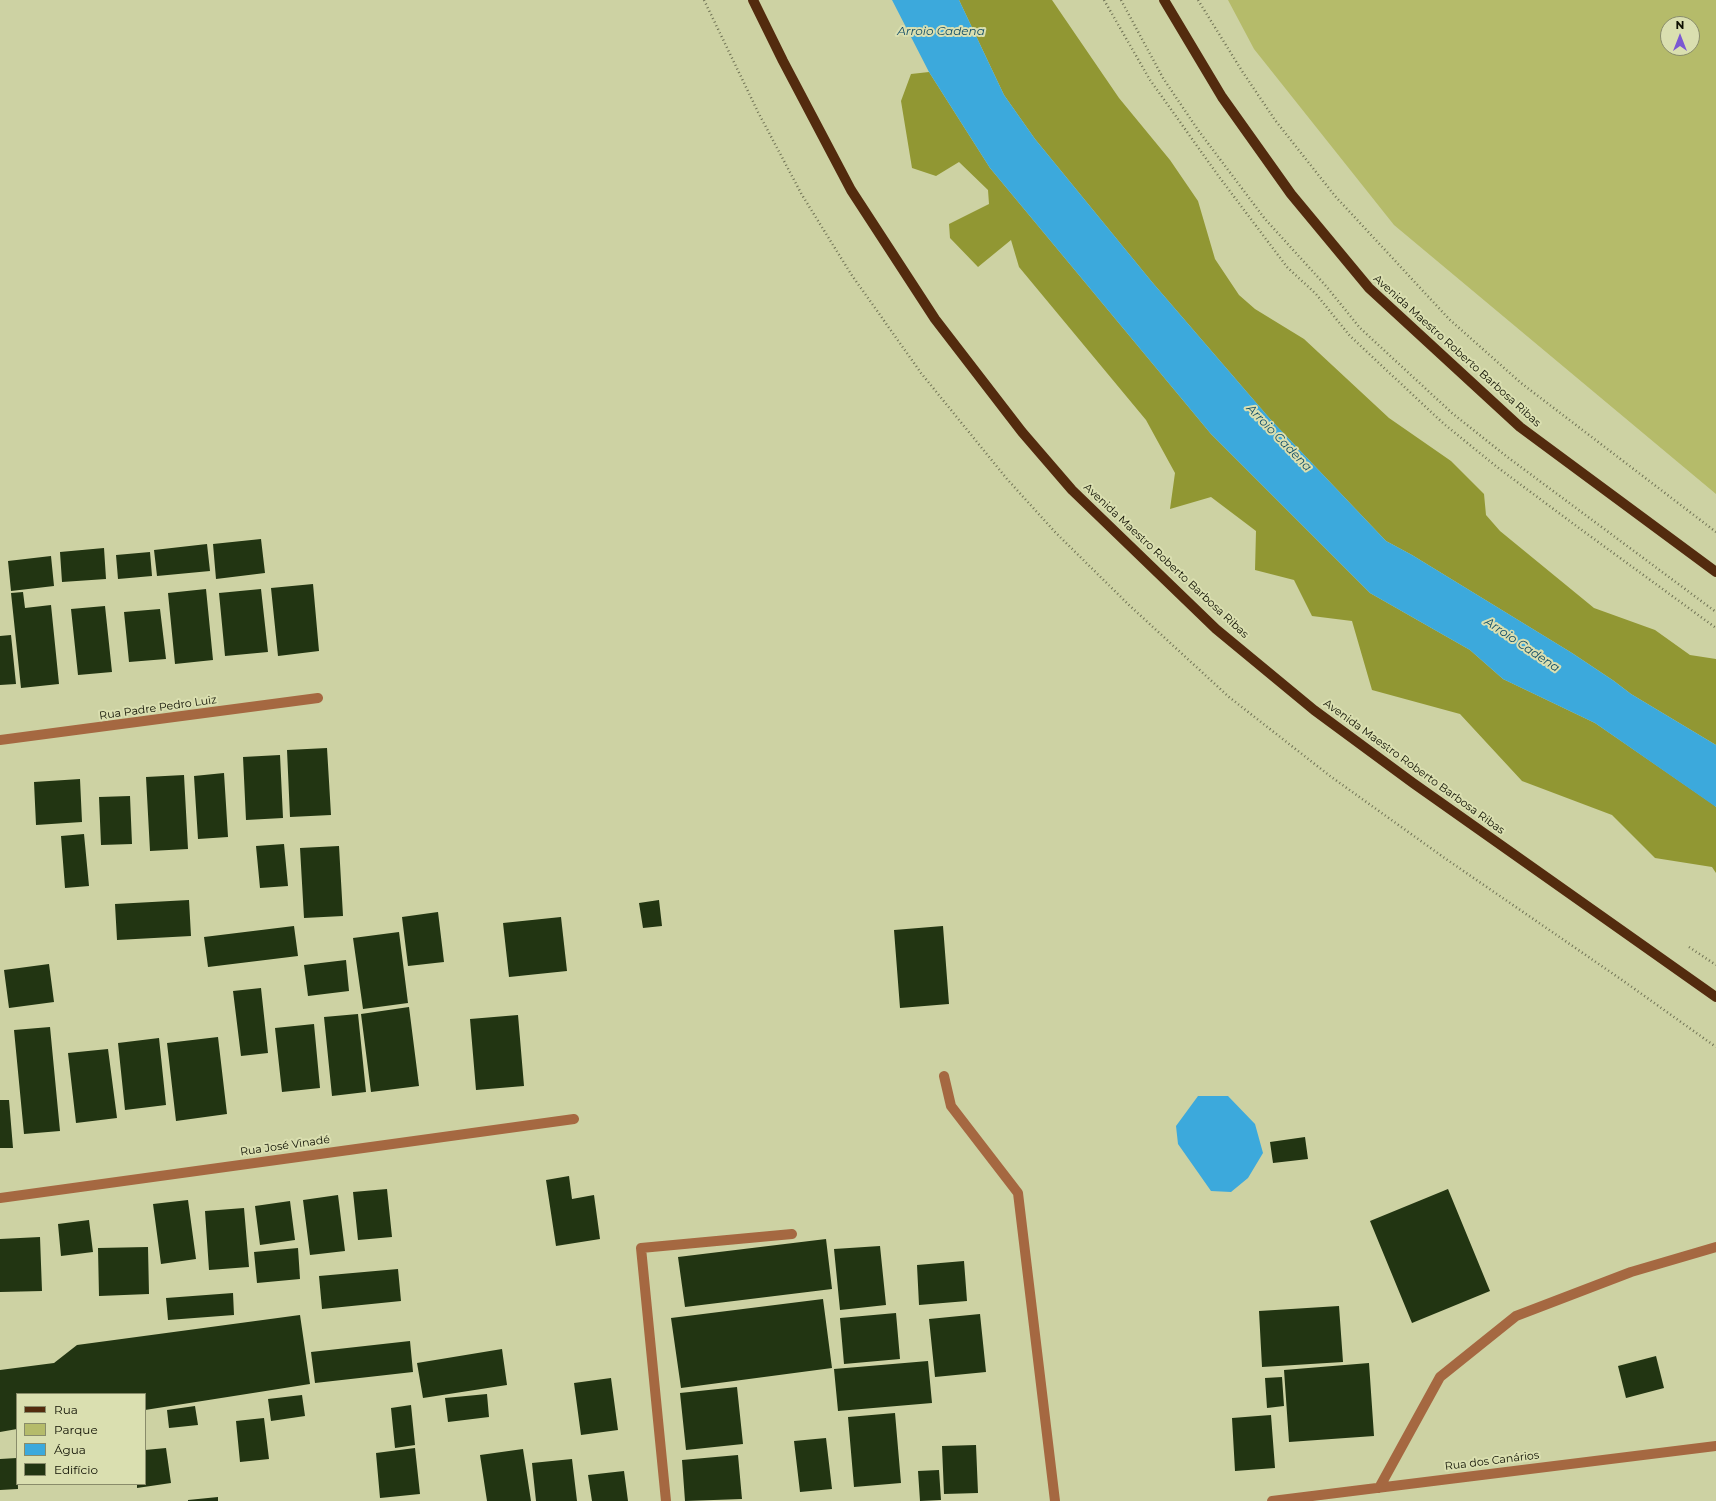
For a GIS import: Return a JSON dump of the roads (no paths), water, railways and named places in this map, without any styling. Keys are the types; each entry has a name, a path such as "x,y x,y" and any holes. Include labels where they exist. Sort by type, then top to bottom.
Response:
{"main road":[{"name":"Avenida Maestro Roberto Barbosa Ribas","path":"753,0 783,61 851,190 935,318 1022,432 1072,490 1216,629 1314,710 1413,783 1716,997"},
{"name":"Avenida Maestro Roberto Barbosa Ribas","path":"1164,0 1222,97 1291,194 1369,288 1520,427 1716,572"}],"street":[{"name":"Rua Padre Pedro Luiz","path":"0,740 318,698"},
{"path":"944,1076 951,1106 1018,1193 1055,1501"},
{"name":"Rua José Vinadé","path":"0,1198 574,1119"},
{"path":"666,1501 641,1248 792,1234"},
{"path":"1379,1488 1440,1377 1516,1316 1630,1272 1716,1247"},
{"name":"Rua dos Canários","path":"1272,1501 1716,1446"}],"water":[{"name":"Arroio Cadena","path":"892,0 959,0 1004,95 1035,139 1152,282 1271,420 1386,541 1412,555 1572,653 1631,694 1716,745 1716,807 1595,723 1503,679 1470,650 1370,593 1211,434 990,168 929,72"},
{"path":"1198,1096 1228,1096 1255,1124 1263,1153 1248,1178 1231,1192 1211,1191 1178,1144 1176,1126"}]}
